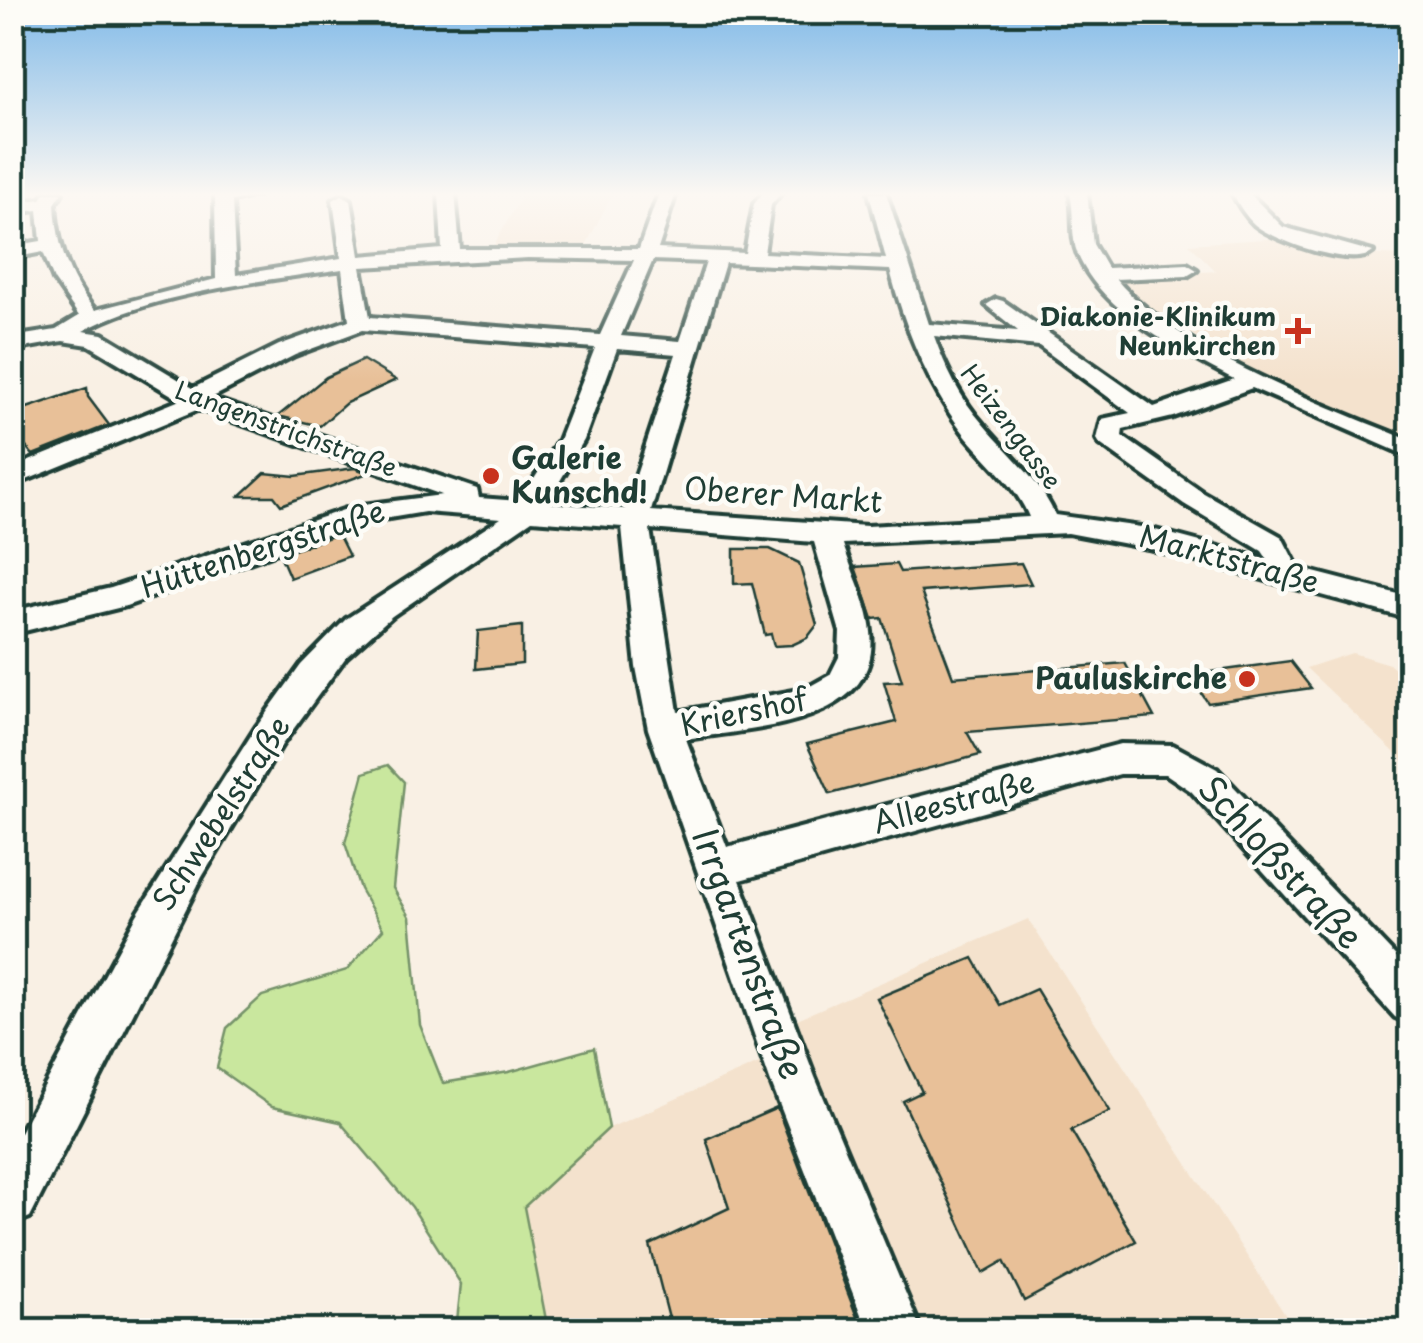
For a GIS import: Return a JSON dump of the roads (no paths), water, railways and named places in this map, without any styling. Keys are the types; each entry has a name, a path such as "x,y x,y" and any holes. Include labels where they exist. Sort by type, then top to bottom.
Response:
{"street":[{"path":"53,256 67,288 92,319"},
{"path":"225,256 226,280"},
{"path":"350,256 360,322"},
{"path":"12,344 62,335 92,319 226,280 404,256"},
{"path":"522,509 544,491 647,256"},
{"path":"671,256 897,266"},
{"path":"753,260 754,256"},
{"name":"Heizengasse","path":"894,256 943,387 972,427 1033,495 1045,523"},
{"path":"1091,256 1099,274 1136,307 1252,380 1410,449"},
{"path":"635,519 717,259"},
{"path":"1099,274 1187,270"},
{"path":"996,305 1146,413"},
{"path":"12,478 195,400 288,350 360,322 686,348"},
{"path":"922,330 958,330 1045,341"},
{"name":"Langenstrichstraße","path":"62,335 107,344 195,400 522,509"},
{"path":"1252,380 1165,412 1146,413 1111,424 1109,439 1272,544 1283,560 1284,574"},
{"path":"387,507 415,476"},
{"name":"Hüttenbergstraße","path":"12,623 115,598 387,507 425,503 522,509"},
{"name":"Oberer Markt","path":"522,509 826,534 959,534 1045,523"},
{"name":"Schwebelstraße","path":"12,1199 151,925 206,833 312,676 364,618 522,509"},
{"name":"Irrgartenstraße","path":"635,519 665,729 793,1080 894,1330"},
{"path":"639,568 683,523"},
{"name":"Marktstraße","path":"1045,523 1148,538 1410,608"},
{"name":"Kriershof","path":"665,729 813,700 836,689 848,676 856,645 852,614 826,534"},
{"name":"Alleestraße","path":"718,868 1120,759 1155,757 1190,768"},
{"name":"Schloßstraße","path":"1190,768 1221,796 1410,1002"}],"place":[{"name":"Diakonie-Klinikum Neunkirchen","path":"1298,331"},
{"name":"Galerie Kunschd!","path":"491,476"},
{"name":"Pauluskirche","path":"1247,679"}]}
